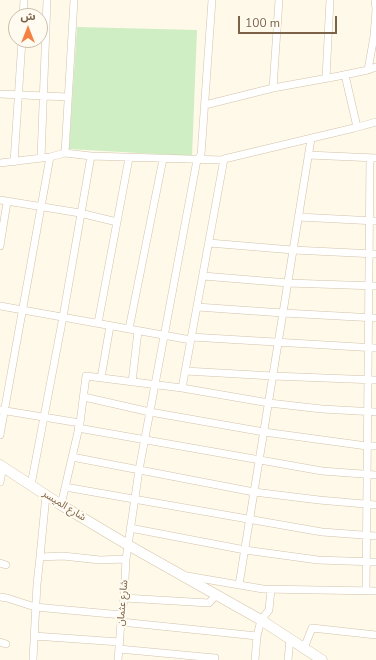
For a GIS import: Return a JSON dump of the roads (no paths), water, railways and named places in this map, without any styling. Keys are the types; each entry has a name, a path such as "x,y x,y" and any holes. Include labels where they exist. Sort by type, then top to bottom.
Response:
{"main road":[{"name":"شارع الميسر","path":"2,466 61,505 128,545 261,620 322,660"}],"street":[{"path":"41,158 47,0"},
{"path":"65,153 74,0"},
{"name":"شارع عثمان","path":"118,660 126,559 139,470 197,160 201,155 212,0"},
{"path":"274,88 279,0"},
{"path":"326,78 330,0"},
{"path":"368,70 375,36 376,10 374,0"},
{"path":"14,162 22,48"},
{"path":"205,105 274,88 345,75 376,67"},
{"path":"345,75 357,127"},
{"path":"0,94 68,97"},
{"path":"0,164 50,157 65,153 129,158 222,160 376,122"},
{"path":"239,585 311,139"},
{"path":"308,155 373,158 372,318 368,348 366,591"},
{"path":"31,486 45,417 91,156"},
{"path":"0,435 2,410 23,310 50,157"},
{"path":"98,323 129,158"},
{"path":"129,329 163,159"},
{"path":"182,388 224,159"},
{"path":"0,246 4,201 80,213 117,222"},
{"path":"298,217 372,221"},
{"path":"209,243 293,250 372,254"},
{"path":"203,276 288,283 372,286"},
{"path":"0,306 164,336 191,339 278,342 376,348"},
{"path":"197,307 372,318"},
{"path":"101,378 110,326"},
{"path":"132,382 138,331"},
{"path":"185,371 376,380"},
{"path":"61,505 79,426 86,376 182,388 322,409 376,412"},
{"path":"84,397 150,412 264,432 376,446"},
{"path":"2,410 45,417 144,440 322,471 376,475"},
{"path":"72,457 254,492 376,505"},
{"path":"0,482 2,466"},
{"path":"66,487 322,532 376,536"},
{"path":"33,660 35,607 46,495"},
{"path":"130,528 245,550 318,560 376,562"},
{"path":"40,557 63,556 100,560 126,559"},
{"path":"181,575 263,589 376,591"},
{"path":"255,660 257,636 261,620 269,610 271,589"},
{"path":"124,598 209,603 216,595"},
{"path":"0,597 35,607 257,636"},
{"path":"304,648 312,628 376,635"},
{"path":"34,636 215,658"},
{"path":"288,660 290,639"}]}
